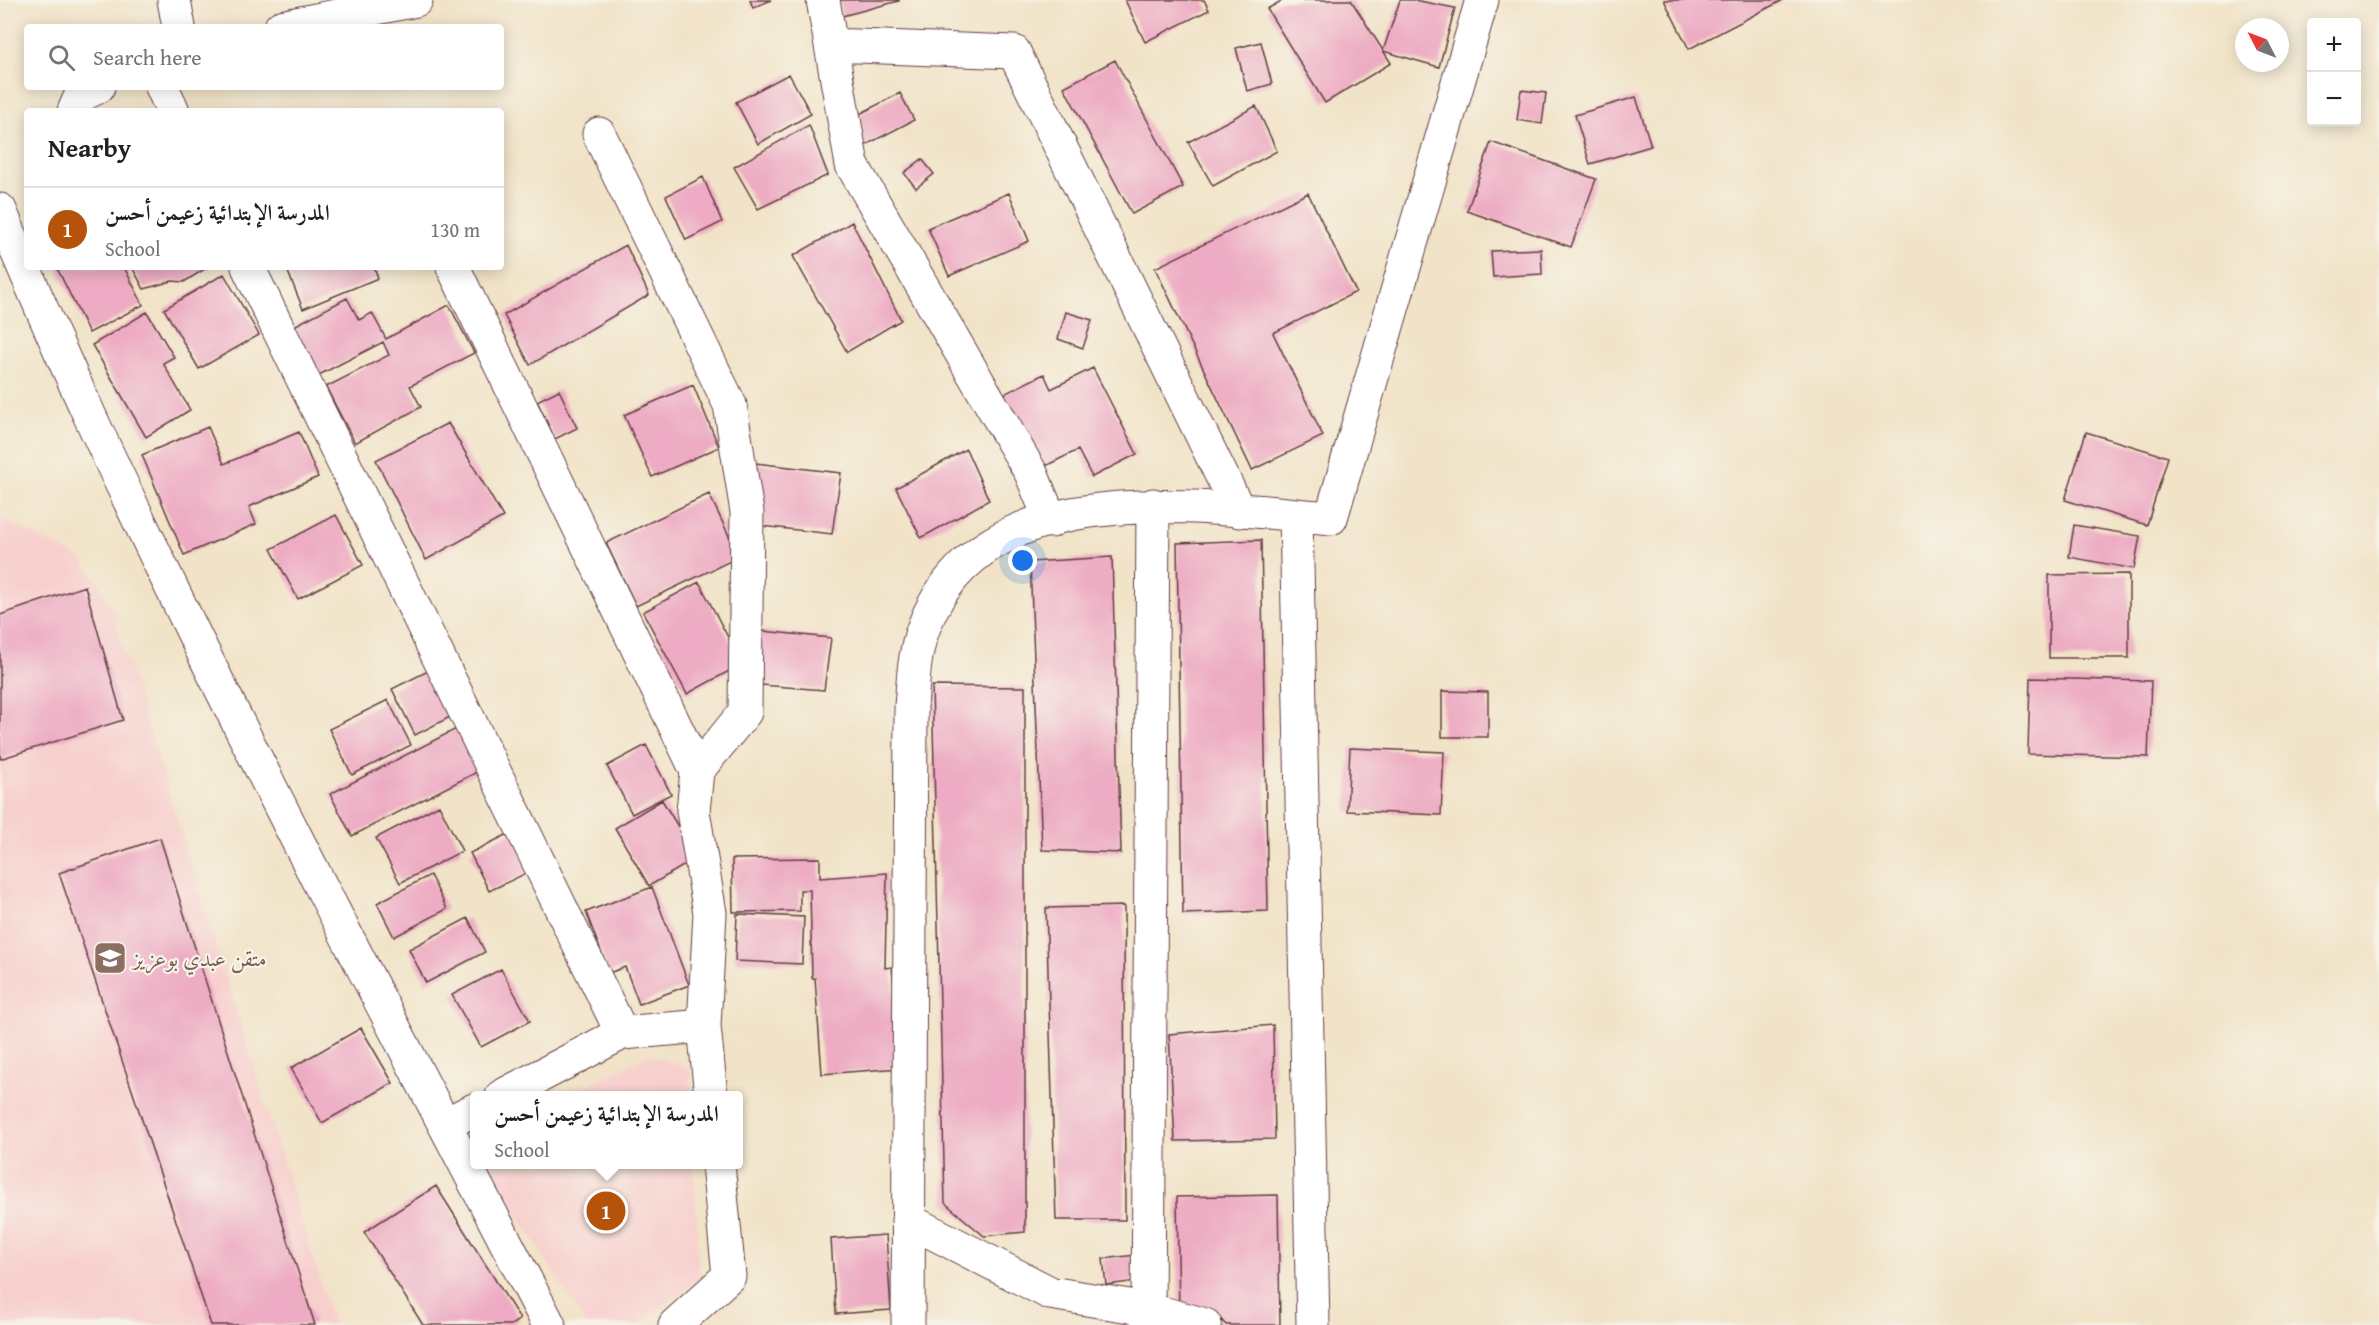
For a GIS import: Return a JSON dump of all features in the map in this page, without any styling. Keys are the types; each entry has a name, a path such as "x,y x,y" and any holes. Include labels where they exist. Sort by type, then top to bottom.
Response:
{"street":[{"path":"174,0 178,24"},
{"path":"823,0 852,165 1031,473 1051,521"},
{"path":"908,1325 911,707 914,664 922,634 933,608 972,557 992,542 1021,529 1051,521 1119,507 1153,506 1331,518 1482,0"},
{"path":"294,24 400,2"},
{"path":"831,45 1014,51 1239,511"},
{"path":"75,108 81,95 92,90"},
{"path":"163,90 172,108"},
{"path":"599,134 730,405 747,512 745,712 696,771"},
{"path":"0,210 22,238"},
{"path":"31,270 43,315 115,473 253,753 549,1325"},
{"path":"249,270 622,1034"},
{"path":"454,270 696,771 693,811 710,914 704,1026 711,1091"},
{"path":"1148,1317 1153,506"},
{"path":"1296,515 1313,1325"},
{"path":"510,1091 622,1034 704,1026"},
{"path":"445,1124 470,1112"},
{"path":"675,1325 729,1276 718,1169"},
{"path":"908,1221 1050,1293 1148,1317 1205,1325"}],"shaded area":[{"name":"متقن عبدي بوعزيز","path":"0,518 79,557 106,592 334,1325 0,1325"},
{"path":"651,1054 690,1069 691,1091 575,1091"},
{"path":"489,1169 694,1169 699,1279 637,1325 587,1325"}],"building":[{"path":"750,0 771,0 753,8"},
{"path":"839,0 899,0 899,1 842,16"},
{"path":"1125,0 1204,0 1209,10 1145,42"},
{"path":"1283,0 1351,0 1391,63 1325,103 1267,9"},
{"path":"1400,0 1414,0 1455,8 1439,67 1383,51"},
{"path":"1664,0 1783,0 1689,49"},
{"path":"1261,42 1272,84 1247,91 1236,48"},
{"path":"1115,60 1183,187 1132,214 1064,87"},
{"path":"789,74 811,114 758,144 736,102"},
{"path":"1521,90 1546,93 1542,124 1517,120"},
{"path":"900,93 914,120 860,148 846,121"},
{"path":"1636,97 1651,146 1590,164 1575,115"},
{"path":"1256,106 1277,151 1213,186 1188,142"},
{"path":"809,125 828,175 758,209 734,167"},
{"path":"1491,142 1596,179 1571,247 1467,211"},
{"path":"922,159 934,174 916,188 904,173"},
{"path":"703,177 722,222 686,240 666,196"},
{"path":"1009,193 1029,241 949,276 928,228"},
{"path":"1308,193 1356,292 1273,333 1323,436 1252,470 1155,268"},
{"path":"852,222 901,320 847,352 793,256"},
{"path":"626,245 649,295 530,365 504,315"},
{"path":"1541,249 1542,274 1493,277 1491,251"},
{"path":"58,270 126,270 143,305 89,333"},
{"path":"134,270 203,270 184,282 172,281 144,289"},
{"path":"287,270 375,270 378,278 303,309"},
{"path":"224,274 259,335 199,369 164,309"},
{"path":"347,298 359,320 372,313 386,339 449,305 474,353 410,386 421,407 355,443 326,387 389,355 383,342 319,375 294,326"},
{"path":"147,312 174,357 163,363 190,410 146,437 92,345"},
{"path":"1066,312 1092,320 1083,348 1058,339"},
{"path":"1093,368 1137,454 1092,477 1078,450 1031,473 994,399 1044,374 1051,389"},
{"path":"693,385 719,447 652,477 624,415"},
{"path":"559,390 577,428 555,439 537,401"},
{"path":"448,423 503,517 426,560 376,460"},
{"path":"208,427 224,464 299,432 318,477 249,507 256,524 184,555 142,455"},
{"path":"2086,432 2168,457 2147,525 2065,500"},
{"path":"966,449 989,500 921,538 896,488"},
{"path":"755,463 841,473 832,534 752,525"},
{"path":"709,494 739,557 636,606 606,543"},
{"path":"336,515 363,565 298,599 271,549"},
{"path":"2074,525 2140,536 2134,569 2069,557"},
{"path":"1261,540 1268,911 1183,914 1177,543"},
{"path":"1112,557 1121,853 1042,850 1030,562"},
{"path":"2129,574 2129,658 2049,658 2049,575"},
{"path":"699,582 742,664 687,694 643,612"},
{"path":"85,586 123,720 0,759 0,615"},
{"path":"753,630 831,638 824,690 749,684"},
{"path":"432,669 456,714 415,735 392,689"},
{"path":"2030,678 2151,681 2148,757 2028,754"},
{"path":"932,686 1025,687 1025,1232 984,1236 945,1203"},
{"path":"1442,691 1488,692 1488,737 1442,737"},
{"path":"388,700 411,745 352,775 329,729"},
{"path":"462,726 483,769 352,836 330,794"},
{"path":"646,745 671,794 632,814 607,766"},
{"path":"1350,748 1444,752 1441,815 1347,811"},
{"path":"662,800 697,858 649,886 615,828"},
{"path":"439,805 462,851 400,883 376,838"},
{"path":"516,830 535,869 489,891 470,853"},
{"path":"160,838 315,1325 211,1325 59,873"},
{"path":"820,858 820,878 887,873 885,968 892,967 901,1068 822,1074 815,978 812,978 810,890 800,890 800,911 733,912 732,859"},
{"path":"430,875 447,909 394,937 377,903"},
{"path":"652,887 689,985 639,1004 625,967 609,973 586,912"},
{"path":"1124,906 1125,1220 1056,1220 1046,908"},
{"path":"737,914 804,917 802,964 735,961"},
{"path":"468,918 485,952 426,983 409,949"},
{"path":"501,969 530,1021 481,1047 452,995"},
{"path":"1273,1025 1275,1139 1175,1141 1169,1034"},
{"path":"361,1028 393,1083 322,1123 291,1068"},
{"path":"436,1186 520,1319 511,1325 423,1325 364,1232"},
{"path":"1278,1195 1280,1325 1226,1325 1216,1314 1179,1315 1177,1197"},
{"path":"886,1235 891,1310 836,1314 831,1239"},
{"path":"1135,1255 1138,1281 1106,1285 1103,1259"}],"place":[{"name":"متقن عبدي بوعزيز","path":"110,958"},
{"name":"المدرسة الإبتدائية زعيمن أحسن","path":"606,1211"}]}
